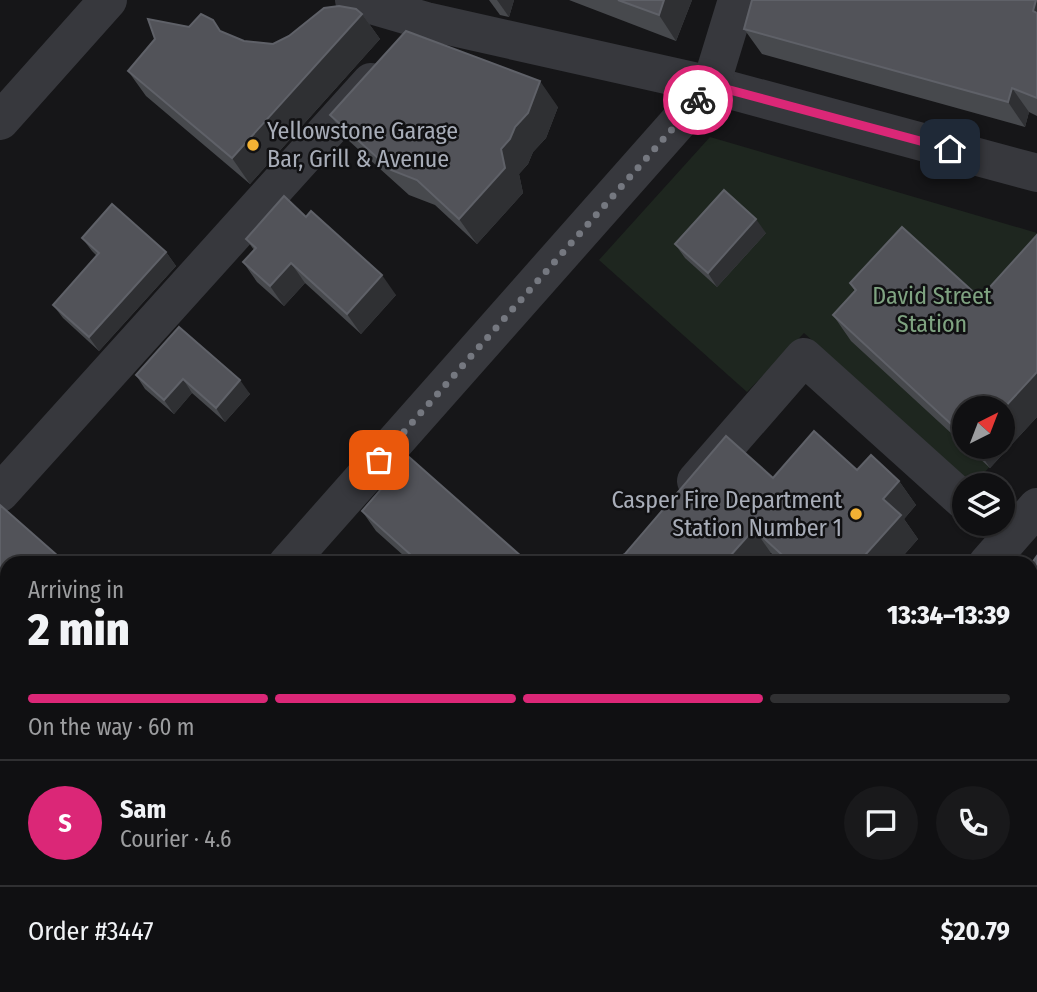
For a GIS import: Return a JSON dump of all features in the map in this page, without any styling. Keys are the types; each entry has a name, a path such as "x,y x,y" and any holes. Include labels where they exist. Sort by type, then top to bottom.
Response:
{"street":[{"path":"0,121 108,0"},
{"path":"354,0 426,21 711,85 1037,173"},
{"path":"294,556 711,85 737,0"},
{"path":"0,493 426,21"},
{"path":"669,512 804,357 952,490"},
{"path":"995,542 1037,506"}],"green space":[{"name":"David Street Station","path":"710,137 1037,233 1037,415 1015,439 1015,396 952,396 952,459 997,459 984,473 960,473 804,333 747,392 599,260"}],"building":[{"path":"618,0 664,0 659,15"},
{"path":"752,0 1036,0 1033,11 1037,13 1037,98 1012,88 1008,102 744,29"},
{"path":"339,6 356,9 362,14 232,158 128,71 155,39 148,19 189,27 201,14 213,20 220,31 244,41 273,44 289,36 324,8"},
{"path":"406,31 540,81 528,113 501,149 505,168 459,219 417,180 391,170 330,115"},
{"path":"724,190 756,219 708,273 675,244"},
{"path":"284,196 306,217 311,211 382,275 347,314 291,263 270,286 243,262 256,248 246,239"},
{"path":"112,204 166,252 89,337 53,305 99,253 82,238"},
{"path":"902,227 980,298 1037,235 1037,372 1015,396 952,396 952,425 833,315 856,290 850,283"},
{"path":"179,327 240,380 216,408 183,379 164,400 136,375"},
{"path":"814,431 857,470 871,455 899,481 883,499 901,515 864,556 783,556 754,529 730,556 621,556 726,436 773,478"},
{"path":"409,457 521,556 412,556 362,511"},
{"path":"0,505 58,556 0,556"}],"way so far":[{"path":"379,460 698,100"}],"place":[{"name":"Yellowstone Garage Bar, Grill & Avenue","path":"253,145"},
{"name":"Casper Fire Department Station Number 1","path":"856,514"}],"route":[{"path":"698,100 711,85 950,149"}]}
